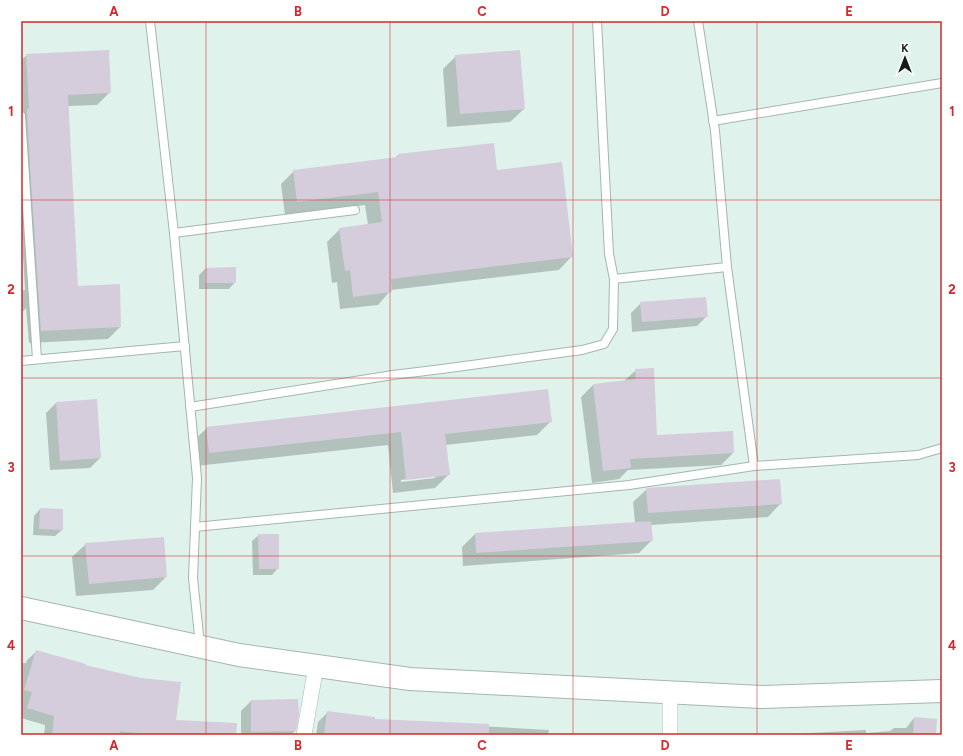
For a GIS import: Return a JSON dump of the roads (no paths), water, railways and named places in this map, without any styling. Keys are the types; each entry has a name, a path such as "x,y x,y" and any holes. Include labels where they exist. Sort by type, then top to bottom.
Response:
{"main road":[{"path":"21,608 239,655 410,679 761,697 942,691"}],"street":[{"path":"304,735 316,666"},
{"path":"670,693 670,735"}],"lane":[{"path":"150,21 174,234 197,478 193,578 200,647"},
{"path":"190,407 393,374 442,369 582,350 604,344 613,328 614,279 609,254 596,21"},
{"path":"698,21 713,121 727,267 754,466"},
{"path":"713,121 942,82"},
{"path":"21,116 38,359"},
{"path":"174,234 355,210"},
{"path":"614,279 727,267"},
{"path":"21,361 185,346"},
{"path":"195,527 629,485 754,466 918,455 942,448"}]}
